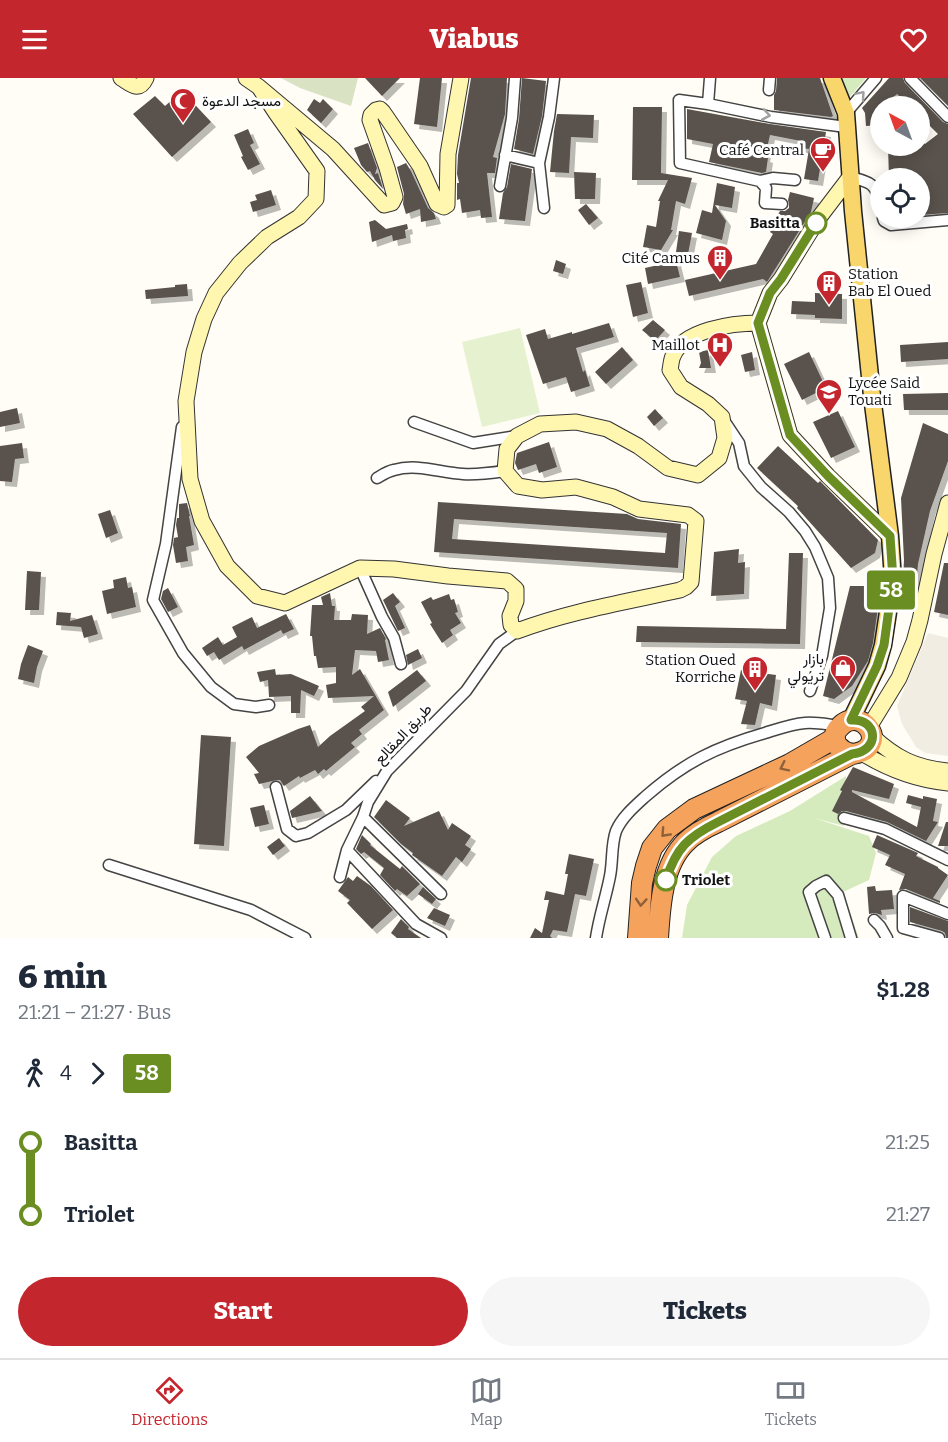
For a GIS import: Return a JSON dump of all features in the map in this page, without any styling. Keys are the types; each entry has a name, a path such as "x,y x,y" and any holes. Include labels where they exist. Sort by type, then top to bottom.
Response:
{"highway":[{"path":"854,729 836,744 840,750 857,754"},
{"path":"658,938 666,880 673,859 687,842 706,827 857,754 869,746 854,729"},
{"path":"638,938 642,883 648,857 667,829 694,809 789,764 854,729"}],"main road":[{"path":"832,78 846,120 853,211 893,579 884,645 854,729"}],"street":[{"path":"121,78 134,87 143,84 146,78"},
{"path":"246,78 333,149 384,205 392,203 395,197 370,120 375,110 380,109 420,166 437,204 444,207 447,205 448,154 461,78"},
{"path":"500,186 512,118 515,78"},
{"path":"544,208 539,163 549,117 554,78"},
{"path":"708,104 710,78"},
{"path":"795,180 773,178 760,181 680,163 679,100 771,117 846,120 876,78"},
{"path":"910,78 948,117"},
{"path":"259,87 317,171 316,199 299,217 267,237 240,263 216,293 204,319 194,352 166,544 153,600 183,653 210,687 234,704 256,707 269,705"},
{"path":"505,154 539,163"},
{"path":"870,183 850,177 818,219 770,293 758,323 790,435 828,476 890,536"},
{"path":"760,181 766,188 765,203 782,204"},
{"path":"930,222 948,220"},
{"path":"758,323 737,323 694,336 680,346 673,356 670,370 681,387 708,404 722,417 739,443 744,466 761,487 789,512 815,547 828,578 830,608 822,656 810,691"},
{"path":"186,401 189,479 202,521 227,566 257,596 285,603 360,568 394,569 507,581 516,589 516,602 510,616 511,625 517,631 580,612 680,590 691,582 696,521 688,515 639,509 613,497 576,487 542,490 518,486 505,471 507,449 517,436"},
{"path":"414,422 473,443 517,436 540,424 576,422 606,429 638,446 668,468 698,475 719,458 725,438 722,417"},
{"path":"377,478 394,470 412,468 462,474 505,471"},
{"path":"854,729 899,678 914,642 948,503"},
{"path":"360,568 394,638 401,664"},
{"name":"طريق المقالع","path":"340,877 347,850 368,802 387,771 466,691 499,644 517,631"},
{"path":"596,938 610,874 616,830 629,812 656,788 680,768 706,754 737,741 802,723 821,723 854,729 888,751 904,767 930,781 948,783"},
{"path":"857,754 879,763 948,771"},
{"path":"276,787 287,829 296,836 308,833 346,810 387,771"},
{"path":"363,817 441,894"},
{"path":"844,818 885,829 948,860"},
{"path":"347,850 416,924 441,938"},
{"path":"109,865 251,910 305,938"},
{"path":"825,938 809,892 826,881 838,895 851,938"},
{"path":"939,938 903,928 903,896 948,914"},
{"path":"874,920 887,938"}],"green space":[{"path":"281,78 358,78 351,106 300,88"},
{"path":"842,78 866,78 848,99"},
{"path":"520,328 540,413 482,427 462,342"},
{"path":"846,776 844,826 814,818 869,836 876,853 869,880 843,892 859,938 682,938 687,905 712,857 736,836 790,811"}],"shaded area":[{"path":"928,633 948,638 948,756 925,753 916,747 902,724 897,706"}],"building":[{"path":"365,78 400,78 382,96"},
{"path":"420,78 442,78 437,127 414,124"},
{"path":"471,78 507,78 505,114 493,157 497,158 495,173 487,173 492,217 481,218 480,210 462,213 460,199 457,200 458,155"},
{"path":"522,78 546,81 542,116 533,154 514,149"},
{"path":"777,78 820,78 833,116 774,110"},
{"path":"889,78 903,78 918,96 897,94 895,96 873,96"},
{"path":"920,78 948,78 948,106"},
{"name":"مسجد الدعوة","path":"182,91 211,122 172,157 133,114 155,96 165,106"},
{"path":"314,99 320,103 323,99 333,109 321,123 307,110"},
{"path":"870,99 870,126 866,126 865,113 862,108"},
{"path":"633,107 662,107 661,173 692,178 685,204 676,201 671,230 673,230 661,250 643,247 647,225 656,227 660,201 658,201 668,180 632,180"},
{"path":"687,109 826,132 818,181 804,179 809,149 800,148 801,141 770,135 765,157 768,158 766,172 709,162 713,144 687,139"},
{"path":"930,109 948,124 948,213 930,214 930,168 889,168 888,156 930,156 930,140 938,134 930,126"},
{"path":"557,114 594,115 593,138 571,137 569,173 550,172"},
{"path":"248,129 254,143 250,145 260,164 248,170 234,135"},
{"path":"368,143 377,168 375,174 378,173 383,189 370,171 367,172 361,165 354,148"},
{"path":"406,163 428,208 434,213 436,219 421,222 420,209 406,214 397,167"},
{"path":"511,164 532,169 525,221 499,219"},
{"path":"574,172 596,173 595,199 575,199"},
{"path":"717,183 735,187 732,208 715,205 726,221 722,240 696,233 702,210 712,213"},
{"path":"271,190 276,205 253,212 250,202 257,200 255,195"},
{"path":"790,192 814,198 811,212 767,282 763,279 689,296 685,280 756,264 773,234 770,232 779,217 777,216 780,211 789,208"},
{"path":"586,204 598,218 589,225 578,210"},
{"path":"375,220 386,229 407,224 406,238 393,241 392,235 372,242 369,222"},
{"path":"679,231 692,233 688,254 676,252"},
{"path":"556,260 566,264 563,274 553,271"},
{"path":"676,261 680,277 648,284 645,268"},
{"path":"641,282 648,313 633,317 626,285"},
{"path":"187,284 188,296 146,299 145,290"},
{"name":"Station Bab El Oued","path":"815,293 842,294 842,319 791,314 792,301 815,302"},
{"path":"653,320 665,330 655,341 642,330"},
{"path":"609,323 614,337 576,348 590,386 571,392 566,377 543,384 526,335 545,329 548,339"},
{"path":"948,342 948,359 901,362 900,345"},
{"path":"622,347 633,360 606,384 595,372"},
{"path":"708,350 711,368 699,368 701,363 699,352"},
{"path":"752,352 755,370 745,372 741,355"},
{"path":"809,352 826,388 802,400 784,364"},
{"path":"948,393 948,410 904,410 903,394"},
{"path":"17,408 20,423 0,427 0,412"},
{"path":"655,409 663,418 654,426 647,417"},
{"path":"838,411 855,447 831,458 813,422"},
{"path":"923,423 948,434 948,461 930,511 918,564 915,598 901,597 904,560 901,498"},
{"path":"549,442 557,467 539,473 536,464 518,470 515,463 517,453"},
{"path":"22,443 24,458 15,459 12,482 0,481 0,446"},
{"path":"778,446 818,483 820,481 878,540 875,553 851,568 797,508 798,506 757,468"},
{"path":"438,502 627,514 638,519 681,524 678,568 434,552","holes":["454,519 667,533 665,553 452,539"]},
{"path":"187,503 194,545 186,547 188,561 176,563 173,545 174,538 178,537 176,525 177,518 179,518 179,504"},
{"path":"110,510 118,533 106,538 98,514"},
{"path":"739,549 738,563 745,562 744,594 711,596 714,552"},
{"path":"789,553 803,553 800,644 636,642 637,626 786,629"},
{"path":"944,563 948,563 948,615 934,612"},
{"path":"27,571 41,572 39,610 25,610"},
{"path":"126,577 128,588 132,587 136,607 107,614 102,591 114,588 113,580"},
{"path":"850,586 881,586 873,643 868,661 852,686 834,699 823,696"},
{"path":"168,588 178,607 168,612 161,599 163,591"},
{"path":"330,593 332,606 335,606 334,620 351,620 352,614 368,615 367,634 380,628 386,639 389,660 378,662 376,651 355,650 352,675 360,669 384,710 359,730 362,734 351,743 355,747 326,771 324,769 318,774 315,770 300,778 299,776 284,786 280,780 259,784 254,774 259,773 246,757 259,746 310,725 318,747 365,711 361,707 374,696 328,698 326,685 336,683 336,667 318,668 312,636 310,636 312,605 323,605 321,597"},
{"path":"393,593 400,602 395,606 405,628 398,631 383,600"},
{"path":"449,594 451,600 454,599 458,612 455,613 461,623 450,630 453,635 442,643 430,624 432,623 421,602 431,597 433,600"},
{"path":"57,612 71,613 70,621 92,615 98,634 84,638 81,627 56,625"},
{"path":"286,614 294,629 283,634 281,630 244,650 242,646 219,660 214,652 207,656 202,648 218,637 223,645 237,637 232,627 252,617 257,628"},
{"path":"28,645 43,651 34,683 18,679"},
{"path":"418,649 422,658 408,665 406,655"},
{"path":"275,669 276,675 291,674 319,686 314,696 301,690 300,713 291,713 291,696 269,697 268,680 260,682 257,672"},
{"path":"417,670 426,681 393,707 388,692"},
{"name":"Station Oued Korriche","path":"741,670 776,675 772,706 760,703 755,725 741,724 747,701 735,699"},
{"path":"201,735 231,737 224,846 194,844"},
{"path":"853,767 894,784 889,799 852,790 852,792 917,827 921,807 906,803 908,795 923,799 923,796 937,799 933,821 938,822 926,841 887,822 846,811 838,814 832,811 842,791 840,790"},
{"path":"310,796 322,811 292,818 290,811"},
{"path":"386,800 410,818 404,826 439,811 448,830 452,823 471,836 465,845 471,849 462,862 456,857 442,876 412,855 413,853 374,817"},
{"path":"264,805 269,824 255,827 250,808"},
{"path":"946,822 948,822 948,846 938,846"},
{"path":"362,835 370,845 400,869 402,866 420,884 407,896 397,889 395,891 380,875 384,868 364,852 361,854 356,849"},
{"path":"877,835 918,853 916,856 948,875 933,898 940,903 906,889 899,890 905,874 885,865 890,855 872,847"},
{"path":"279,838 285,846 273,855 267,847"},
{"path":"569,854 594,859 586,896 575,894 567,932 553,930 550,936 552,938 530,938 535,928 542,933 549,900 544,900 546,891 564,895"},
{"path":"357,876 371,886 393,910 372,929 347,903 350,900 338,891 348,877 353,881"},
{"path":"875,886 876,891 892,890 894,909 881,910 882,915 869,914 867,887"},
{"path":"423,887 436,899 432,904 418,894"},
{"path":"910,907 948,921 948,938 942,931 910,922"},
{"path":"434,908 450,915 445,926 427,918"},
{"path":"401,919 409,927 408,929 421,938 397,938 391,933"}],"bus line":[{"name":"58","path":"666,880 673,859 679,850 706,827 852,754 862,753 872,741 871,731 865,723 851,720 877,666 884,645 893,579 890,536 828,476 790,435 758,323 770,293 816,223"}],"place":[{"name":"مسجد الدعوة","path":"183,124"},
{"name":"Café Central","path":"823,173"},
{"name":"Basitta","path":"816,223"},
{"name":"Cité Camus","path":"720,281"},
{"name":"Station Bab El Oued","path":"829,306"},
{"name":"Maillot","path":"720,368"},
{"name":"Lycée Said Touati","path":"829,415"},
{"name":"بازار تريولي","path":"843,691"},
{"name":"Station Oued Korriche","path":"755,692"},
{"name":"Triolet","path":"666,880"}]}
